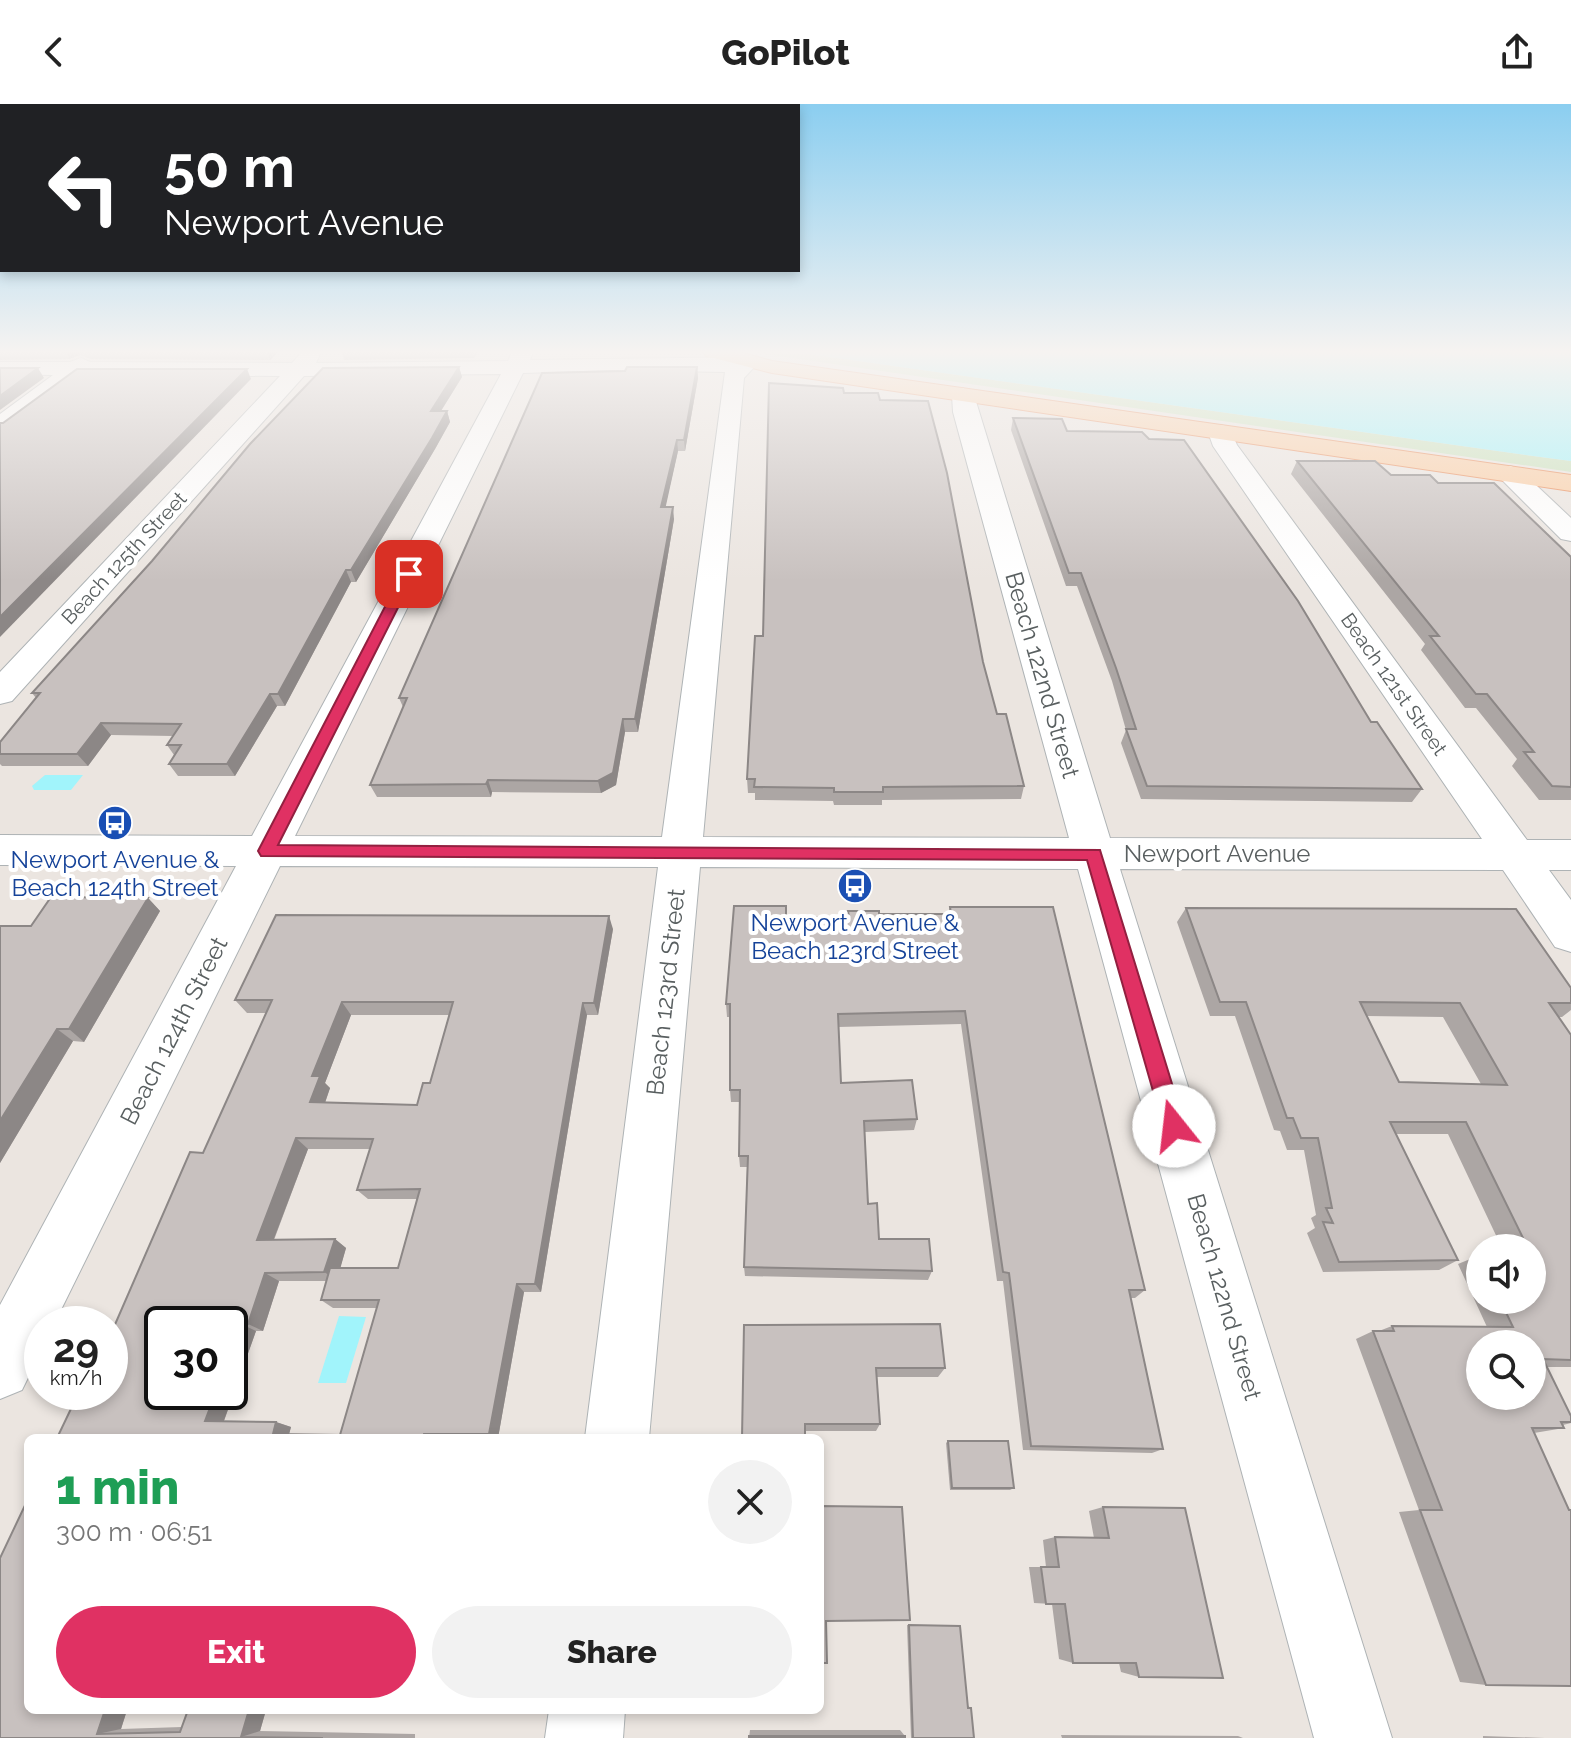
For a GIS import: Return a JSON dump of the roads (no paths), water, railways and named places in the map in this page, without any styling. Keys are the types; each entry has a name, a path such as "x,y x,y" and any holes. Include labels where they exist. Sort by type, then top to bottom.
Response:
{"main road":[{"path":"1194,428 1571,483"}],"street":[{"name":"Beach 125th Street","path":"0,693 243,428"},
{"name":"Beach 124th Street","path":"0,1368 484,428"},
{"name":"Beach 123rd Street","path":"617,1434 727,428"},
{"name":"Beach 122nd Street","path":"970,428 1353,1738"},
{"name":"Beach 121st Street","path":"1220,432 1225,446 1571,934"},
{"path":"1510,474 1571,533"},
{"name":"Newport Avenue","path":"0,850 1571,855"},
{"path":"584,1738 587,1714"}],"water":[{"path":"1336,428 1571,428 1571,461"},
{"path":"45,775 83,775 71,790 34,790 32,786"},
{"path":"339,1316 366,1317 346,1383 318,1383"}],"place":[{"name":"Newport Avenue & Beach 124th Street","path":"115,823"},
{"name":"Newport Avenue & Beach 123rd Street","path":"855,886"}]}
